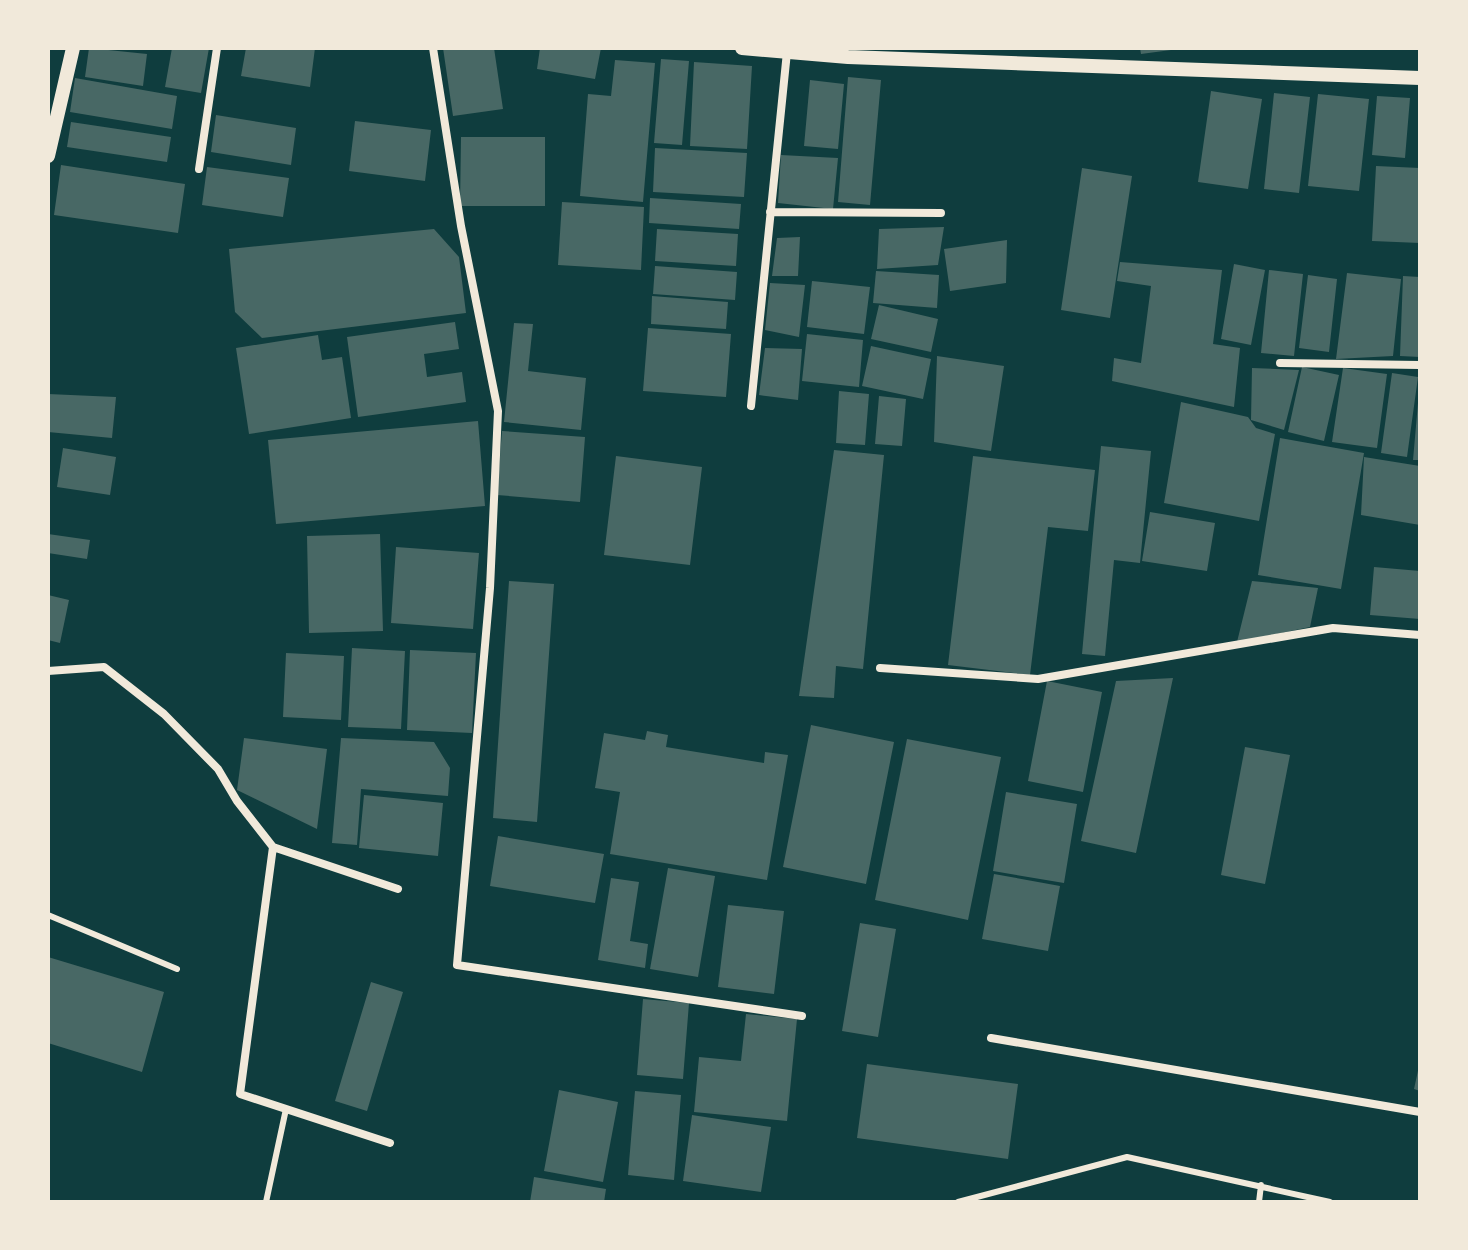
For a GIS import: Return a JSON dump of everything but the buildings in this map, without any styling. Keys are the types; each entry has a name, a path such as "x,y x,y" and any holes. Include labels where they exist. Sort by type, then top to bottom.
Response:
{"street":[{"path":"48,156 73,48"},
{"path":"199,169 217,48"},
{"path":"433,48 461,226 498,411 490,588 457,965 802,1016"},
{"path":"742,48 848,57 1420,78"},
{"path":"751,406 787,52"},
{"path":"770,212 941,213"},
{"path":"1280,363 1420,365"},
{"path":"880,668 1038,679 1333,628 1420,635"},
{"path":"48,671 104,667 164,714 218,769 237,801 273,847 398,889"},
{"path":"273,847 240,1094 390,1143"},
{"path":"991,1038 1420,1112"}],"lane":[{"path":"48,915 177,969"},
{"path":"266,1202 286,1109"},
{"path":"958,1202 1127,1157 1330,1202"},
{"path":"1259,1202 1261,1185"}]}
